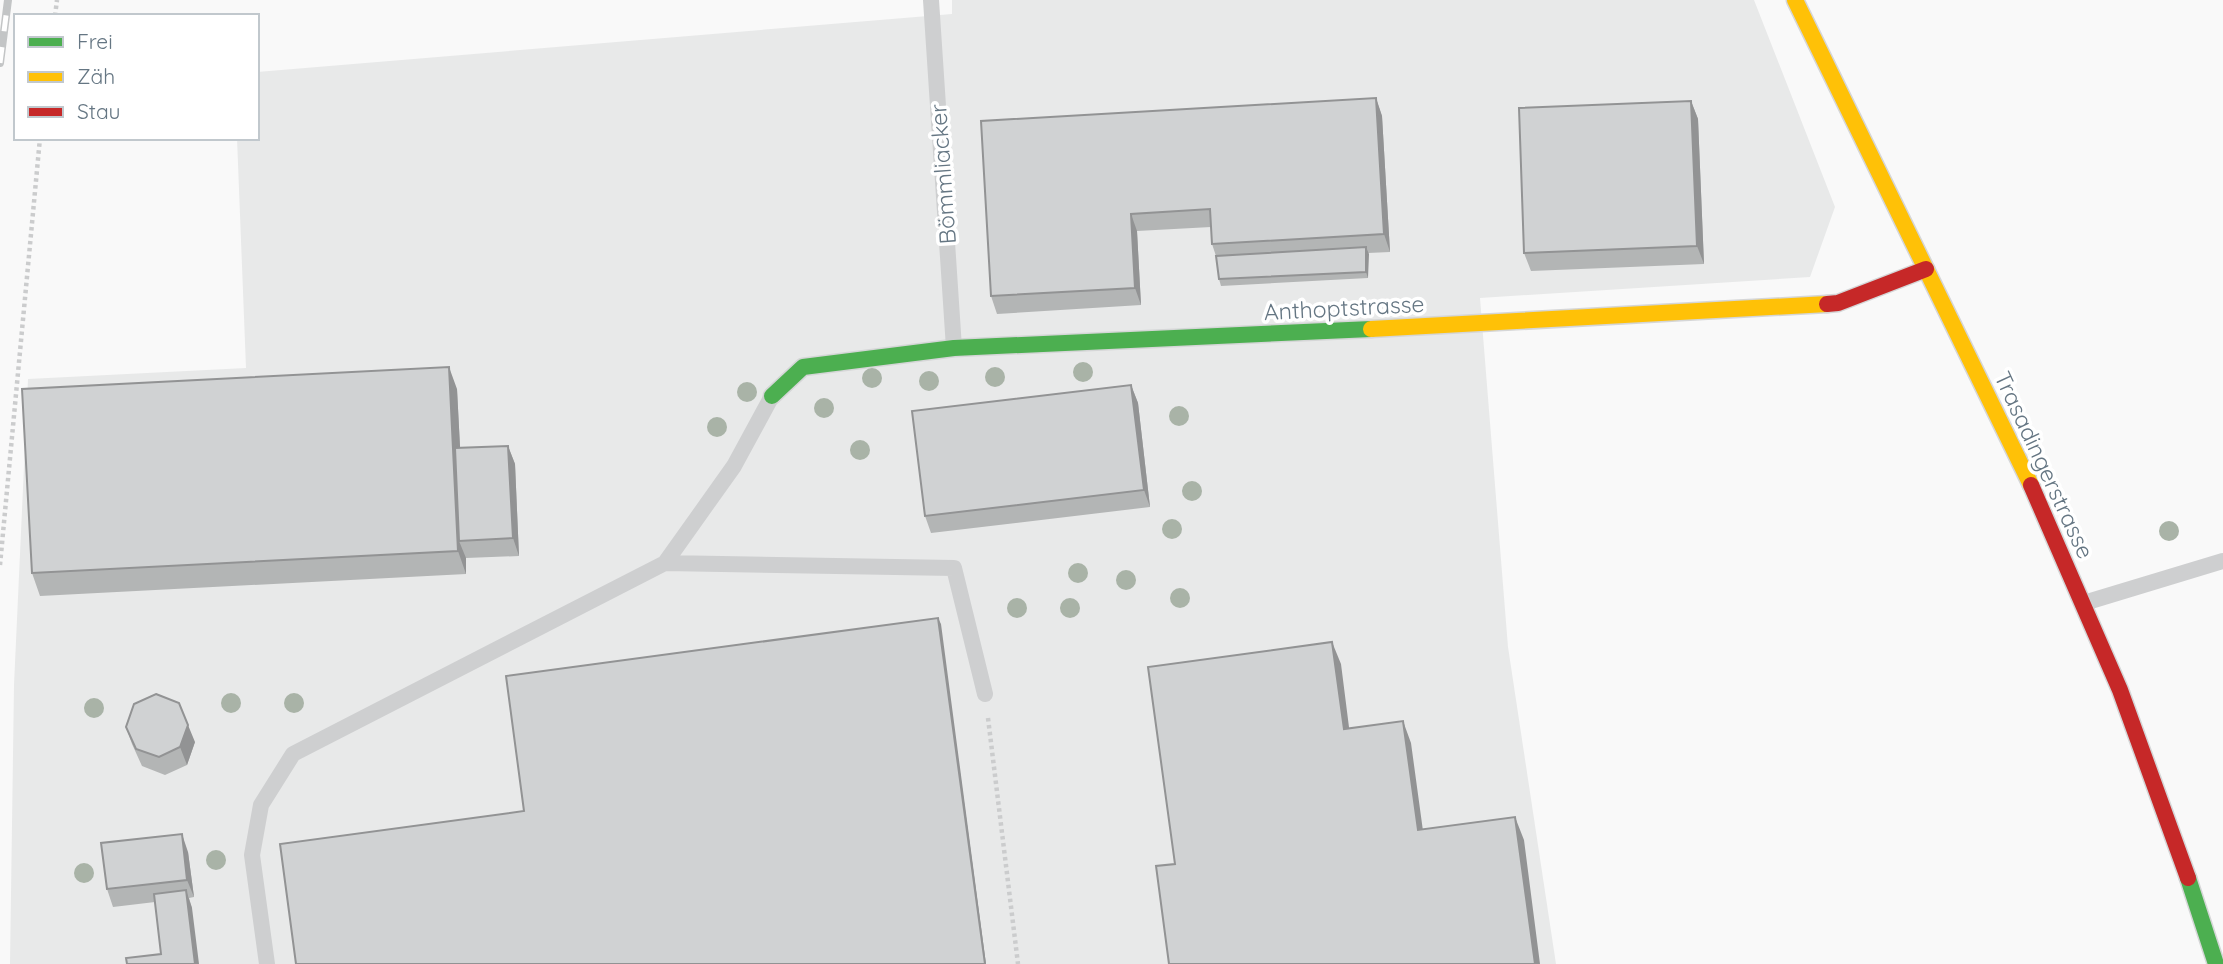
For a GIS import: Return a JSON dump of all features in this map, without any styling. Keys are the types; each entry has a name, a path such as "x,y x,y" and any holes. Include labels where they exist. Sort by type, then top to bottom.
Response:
{"street":[{"name":"Trasadingerstrasse","path":"1795,0 2084,603 2151,775 2216,964"},
{"name":"Anthoptstrasse","path":"772,396 803,367 954,348 1212,338 1838,303 1926,270"}],"lane":[{"name":"Bömmliacker","path":"931,0 954,348"},
{"path":"267,964 252,855 261,805 293,754 665,563 734,466 772,396"},
{"path":"2084,603 2223,561"},
{"path":"665,563 954,568 985,694"}],"path":[{"path":"0,565 40,140"},
{"path":"985,694 1018,964"}],"shaded area":[{"path":"952,0 1754,0 1835,207 1810,277 1480,298 1508,647 1556,964 10,964 14,685 28,379 246,368 237,140 259,140 259,72 952,14"}],"building":[{"path":"1376,98 1384,234 1212,244 1210,209 1131,214 1135,288 991,296 981,121"},
{"path":"1691,101 1697,246 1524,253 1519,108"},
{"path":"1366,247 1366,272 1219,279 1216,256"},
{"path":"449,367 458,551 32,573 22,389"},
{"path":"1131,385 1144,490 925,516 912,411"},
{"path":"508,446 513,538 459,541 455,448"},
{"path":"938,618 985,964 296,964 280,844 524,811 506,676"},
{"path":"1332,642 1344,729 1403,721 1418,830 1515,817 1535,964 1169,964 1156,866 1175,864 1148,667"},
{"path":"156,694 179,703 188,725 180,747 159,757 136,749 126,727 134,704"},
{"path":"182,834 187,880 107,889 101,843"},
{"path":"186,890 195,964 127,964 126,958 161,954 154,894"}],"railway":[{"path":"0,63 8,0"}],"traffic: fast":[{"path":"772,396 803,367 954,348 1371,329"},
{"path":"2188,878 2216,964"}],"traffic: slow":[{"path":"1795,0 2031,485"},
{"path":"1371,329 1827,304"}],"traffic: jam":[{"path":"1827,304 1838,303 1926,269"},
{"path":"2031,485 2120,690 2188,878"}]}
